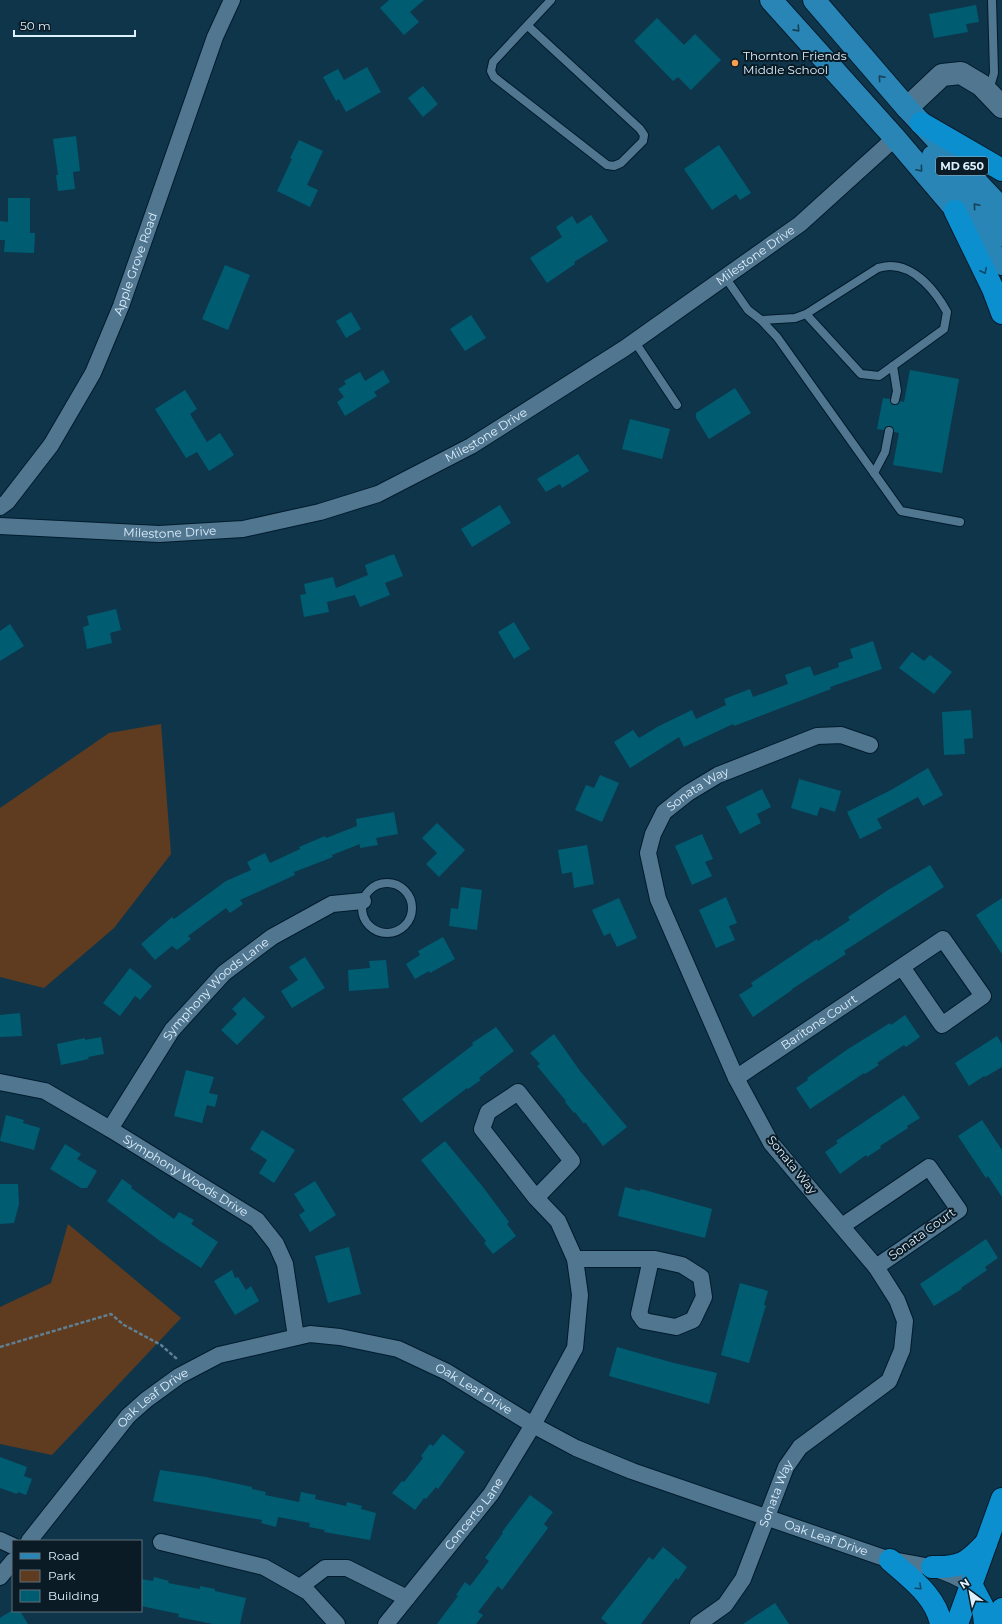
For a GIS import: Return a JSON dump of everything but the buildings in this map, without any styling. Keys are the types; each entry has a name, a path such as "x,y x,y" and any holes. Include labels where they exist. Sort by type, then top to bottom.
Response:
{"highway":[{"path":"914,116 1002,170"},
{"path":"955,211 993,289 1002,313"},
{"path":"958,1624 1002,1499"},
{"path":"932,1567 948,1568 961,1564 971,1559 987,1542"},
{"path":"890,1560 928,1595 940,1616 941,1624"},
{"path":"972,1586 982,1607 985,1624"},
{"path":"996,1624 1002,1609"}],"main road":[{"name":"MD 650","path":"771,0 896,138 955,211 1002,264"},
{"name":"MD 650","path":"814,0 914,116 1002,209"},
{"path":"826,60 842,61 882,102 914,116"},
{"path":"896,138 902,133 912,134 1002,235"}],"street":[{"name":"Apple Grove Road","path":"0,507 7,502 51,445 93,373 121,306 215,37 232,0"},
{"path":"914,116 942,75 961,73 981,85 995,100"},
{"name":"Milestone Drive","path":"0,526 159,534 243,529 320,512 378,494 471,446 635,342 800,224 896,138"},
{"name":"Sonata Way","path":"702,1623 725,1604 743,1579 786,1467 800,1447 889,1381 902,1350 905,1321 897,1300 876,1267 771,1143 736,1078 658,899 648,854 653,834 664,812 688,793 718,775 817,736 840,735 870,745"},
{"name":"Symphony Woods Lane","path":"110,1129 172,1030 224,973 272,937 332,904 363,901"},
{"name":"Baritone Court","path":"736,1078 943,939 983,996 942,1025 902,967"},
{"name":"Symphony Woods Drive","path":"0,1082 44,1091 110,1129 257,1220 276,1244 285,1264 296,1336"},
{"name":"Concerto Lane","path":"386,1624 491,1494 533,1425 575,1348 580,1295 575,1259 558,1222 536,1198 482,1129 488,1112 518,1092 572,1161 536,1198"},
{"name":"Sonata Court","path":"842,1226 929,1167 959,1210 876,1267"},
{"path":"575,1259 651,1259 655,1259 682,1266 701,1277 704,1297 693,1320 676,1327 644,1321 639,1314 651,1259"},
{"name":"Oak Leaf Drive","path":"30,1540 128,1416 146,1400 179,1376 219,1355 310,1334 340,1337 398,1349 447,1372 533,1425 576,1448 632,1471 890,1560 932,1567 956,1576 972,1586"},
{"path":"0,1540 12,1546"},
{"path":"161,1542 264,1567 308,1592 336,1624"},
{"path":"0,1576 12,1562"},
{"path":"300,1587 325,1568 347,1568 407,1598"}],"lane":[{"path":"528,26 640,129 644,135 643,141 621,163 614,166 607,165 494,77 490,71 493,62 551,0"},
{"path":"992,0 995,100"},
{"path":"761,320 795,318 806,314 878,268 890,266 902,268 913,273 940,299 947,312 944,329 879,376 862,374 806,314"},
{"path":"725,277 748,310 761,320 777,337 901,511 960,522"},
{"path":"635,342 677,405"},
{"path":"894,366 897,391 895,400"},
{"path":"874,473 886,452 889,431"},
{"path":"380,884 393,884 404,890 409,896 412,904 411,913 403,927 393,932 381,932 368,925 364,918 362,909 363,901 366,893 372,887 380,884"}],"path":[{"path":"0,1347 111,1314 124,1325 161,1346 180,1362"}],"green space":[{"path":"161,724 171,854 114,928 44,988 0,977 0,808 109,733"},
{"path":"68,1224 181,1318 52,1455 0,1444 0,1307 51,1283"}],"place":[{"name":"Thornton Friends Middle School","path":"735,63"}]}
